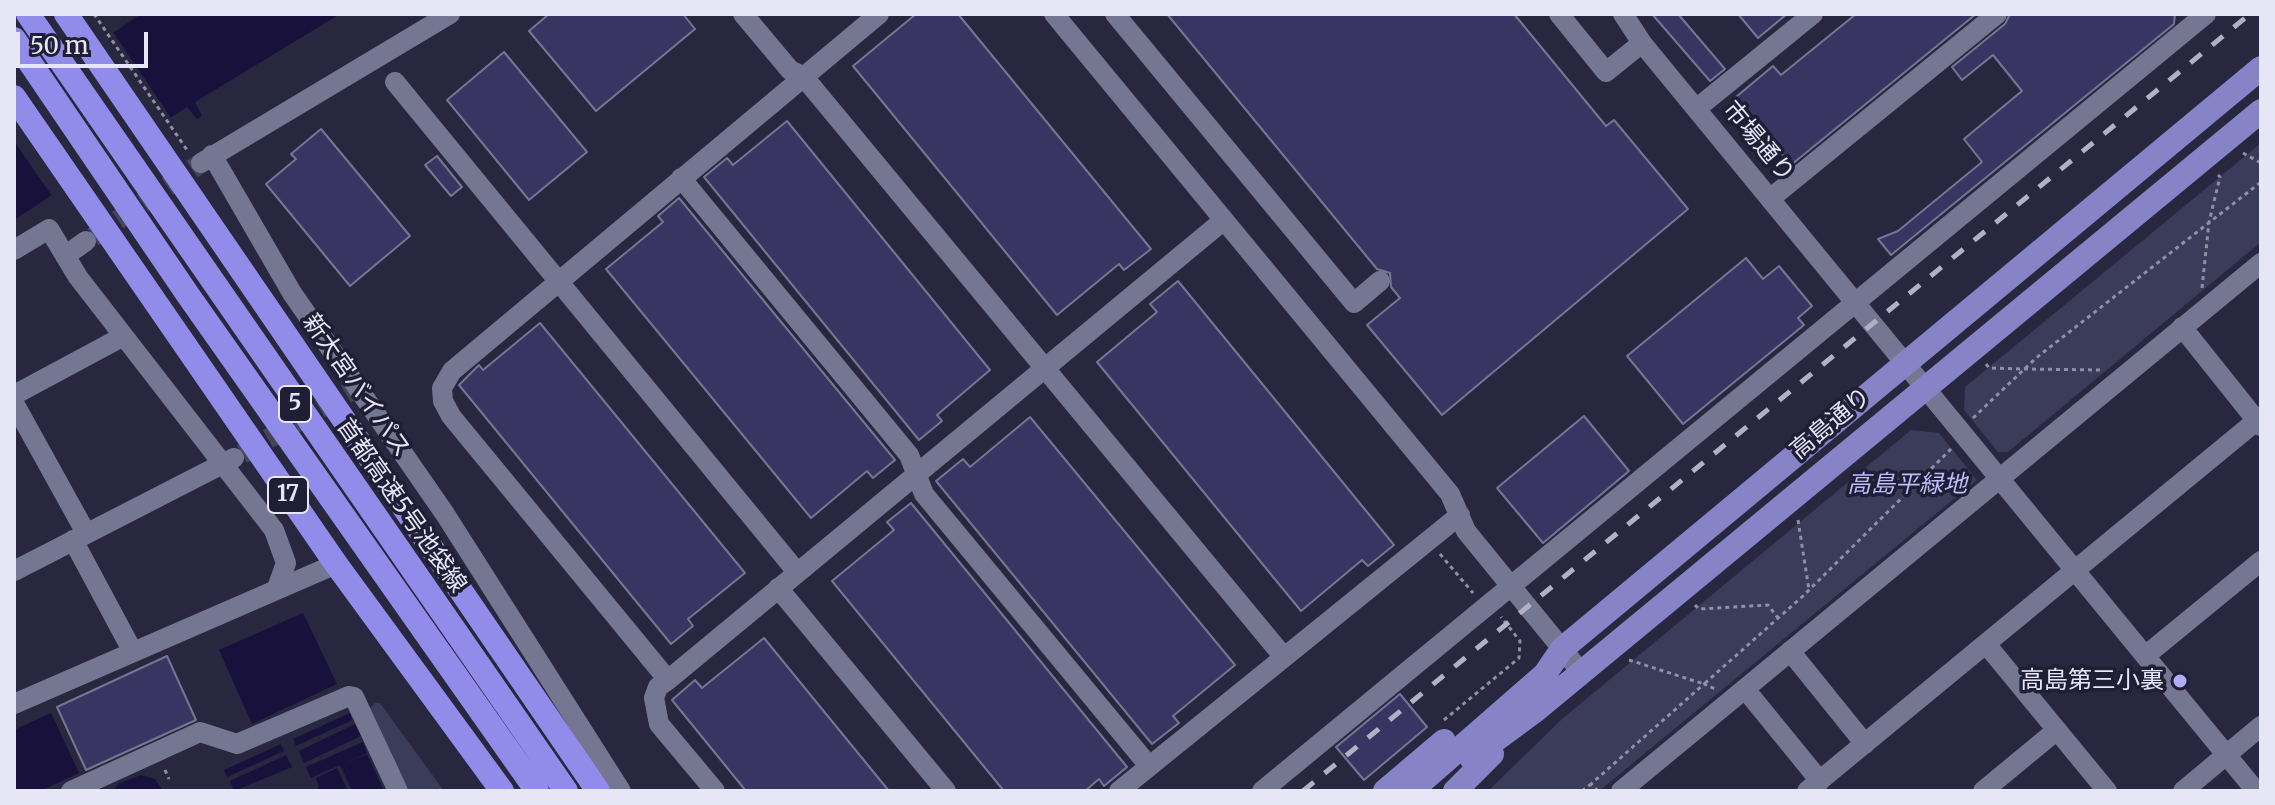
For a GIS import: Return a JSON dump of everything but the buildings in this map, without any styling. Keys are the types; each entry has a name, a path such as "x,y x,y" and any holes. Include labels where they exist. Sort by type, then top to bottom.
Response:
{"highway":[{"name":"首都高速5号池袋線","path":"28,14 566,791"},
{"name":"新大宮バイパス","path":"66,14 598,791"},
{"name":"5","path":"14,39 179,282 537,791"},
{"name":"17","path":"14,97 336,564 502,791"}],"main road":[{"name":"高島通り","path":"1411,791 1545,674 1562,649 2261,68"},
{"name":"高島通り","path":"1428,791 1536,710 2261,111"},
{"path":"1385,791 1535,662 1562,649"},
{"path":"1455,791 1536,710"},
{"path":"551,723 560,765 559,791"}],"street":[{"path":"450,14 207,159 354,390 445,514 621,791"},
{"path":"743,14 790,70 803,76 1283,656"},
{"path":"668,680 451,416 443,401 447,376 879,14"},
{"path":"1054,14 1450,494 1466,531 1581,672"},
{"path":"1115,14 1354,303 1380,281"},
{"path":"1559,14 1606,72 1642,43"},
{"name":"市場通り","path":"1623,14 1642,43 2256,791"},
{"path":"1696,109 1813,14"},
{"path":"1771,198 1997,14"},
{"path":"1262,791 2204,15"},
{"path":"395,82 797,572"},
{"path":"681,178 909,455 924,494 1149,766"},
{"path":"715,791 659,724 654,698 658,687 1224,220"},
{"path":"14,250 49,229 122,337 229,460 280,543 286,563 277,588"},
{"path":"65,256 86,241"},
{"path":"1621,791 2261,263"},
{"path":"1745,689 1814,786 2260,421 2182,327"},
{"path":"14,395 122,337"},
{"path":"14,403 133,652"},
{"path":"14,571 229,460"},
{"path":"1119,791 1283,656 1308,642 1460,515"},
{"path":"2145,656 2261,561"},
{"path":"14,704 336,564"},
{"path":"778,588 946,791"},
{"path":"1986,644 2107,791"},
{"path":"1790,651 1865,744"},
{"path":"71,791 200,732 237,744 349,696 354,697 398,791"},
{"path":"2183,791 2261,726"},
{"path":"1983,791 2057,730"}],"path":[{"path":"2243,153 2261,163"},
{"path":"2202,290 2209,222 2218,175"},
{"path":"1970,420 2024,369 2261,182"},
{"path":"1986,364 1989,368 2127,373"},
{"path":"1582,791 1809,590 1956,445"},
{"path":"1798,520 1809,590"},
{"path":"1440,554 1473,593"},
{"path":"1695,605 1699,609 1768,605 1778,618"},
{"path":"1442,721 1519,658 1520,641 1500,616"},
{"path":"1629,660 1704,684 1722,693"},
{"path":"1591,784 1598,791"}],"green space":[{"name":"高島平緑地","path":"2261,143 2261,242 2008,452 1998,452 1964,410 1965,387"},
{"name":"高島平緑地","path":"1911,430 1939,433 1977,480 1599,791 1488,791 1562,719"},
{"path":"375,703 380,703 444,791 409,791 368,710"}],"shaded area":[{"path":"141,14 340,14 195,102 202,116 197,119 187,107 14,220 14,100"},
{"path":"303,613 337,684 252,724 219,650"},
{"path":"51,713 79,773 40,791 14,791 14,730"},
{"path":"350,713 352,720 296,746 293,739"},
{"path":"355,724 361,736 304,763 299,751"},
{"path":"363,742 367,753 343,764 367,754 384,791 352,791 340,765 311,778 306,767"},
{"path":"281,744 284,751 227,777 224,770"},
{"path":"286,755 292,767 234,791 230,781"},
{"path":"337,768 348,791 317,791 316,778"},
{"path":"141,775 155,779 163,791 113,791 118,784"}],"pier":[{"path":"111,29 173,121 54,199 14,141 14,96"}],"tunnel":[{"path":"93,237 201,163"},
{"path":"242,454 349,392"}],"railway":[{"path":"1303,791 2250,14"}],"place":[{"name":"高島第三小裏","path":"2180,681"}]}
